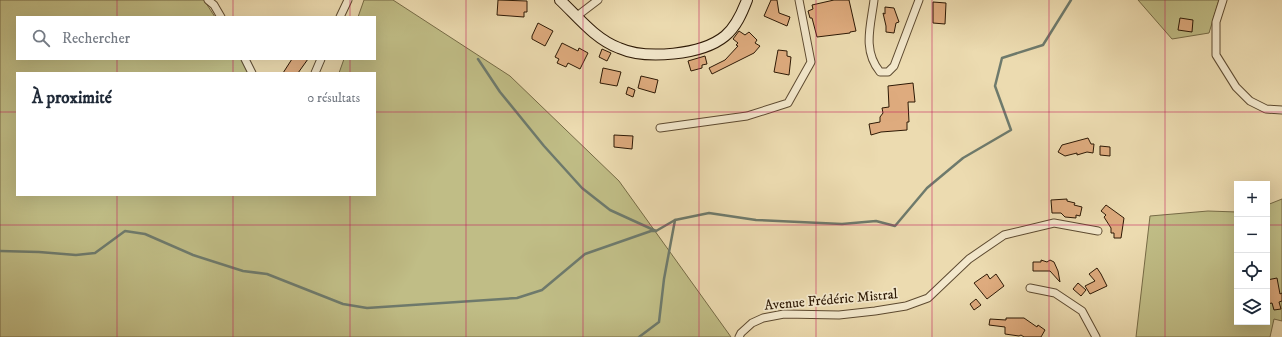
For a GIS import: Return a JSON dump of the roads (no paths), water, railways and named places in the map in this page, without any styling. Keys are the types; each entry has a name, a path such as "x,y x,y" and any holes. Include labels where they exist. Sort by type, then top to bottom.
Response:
{"street":[{"path":"208,0 220,16"},
{"path":"340,16 348,0"},
{"path":"560,0 593,32 605,41 619,48 643,54 670,54 696,50 713,43 724,37 731,30 742,14 747,0"},
{"path":"576,16 598,0"},
{"path":"660,128 747,116 788,103 811,62 799,0"},
{"path":"874,0 870,23 870,51 873,64 880,72 888,72 894,66 919,0"},
{"path":"1223,0 1216,22 1216,55 1236,87 1250,101 1266,109 1282,110"},
{"path":"246,60 252,72"},
{"path":"315,72 321,60"},
{"name":"Avenue Frédéric Mistral","path":"739,337 741,333 752,323 763,318 784,314 839,316 875,312 906,306 928,298 970,259 1004,235 1054,223 1098,230"},
{"path":"1030,288 1055,293 1082,311 1096,337"}],"waterway":[{"path":"0,251 76,255 95,253 125,231 145,234 193,255 243,271 267,274 343,304 367,308 517,298 542,290 585,254 651,231 656,231 675,220 709,213 756,220 842,224 876,221 895,226 927,188 963,158 1011,130 995,86 1002,58 1043,45 1071,0"},
{"path":"478,59 500,92 544,146 582,188 610,210 656,231"},
{"path":"639,337 659,322 664,279 675,220"}]}
